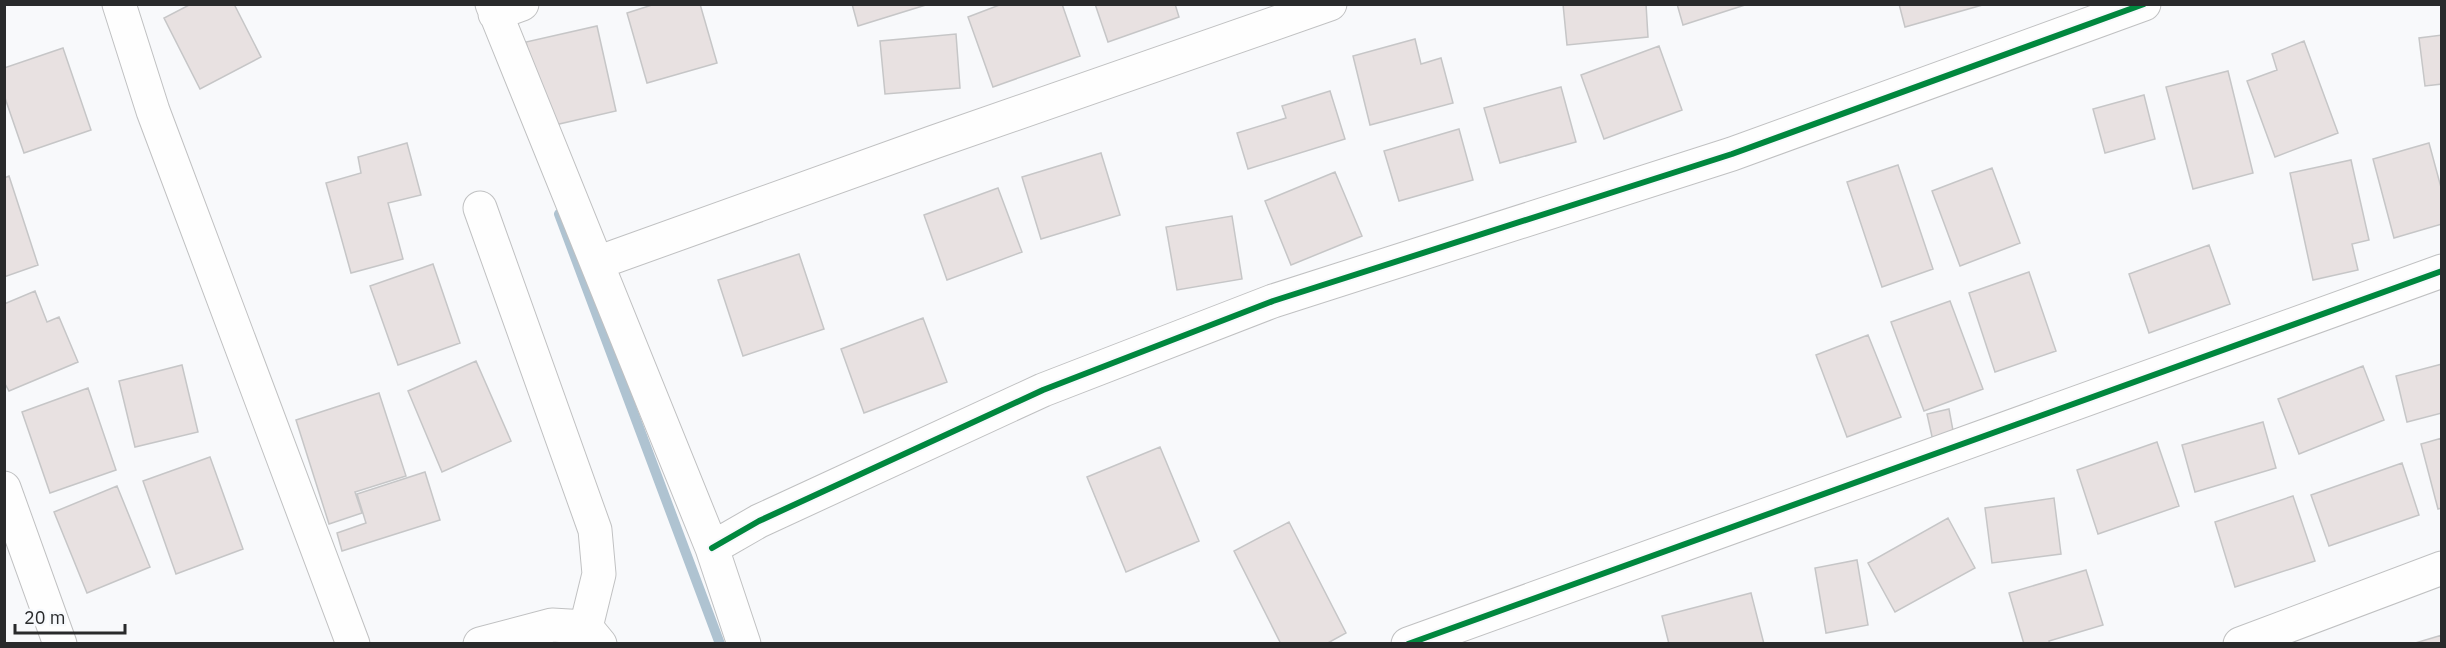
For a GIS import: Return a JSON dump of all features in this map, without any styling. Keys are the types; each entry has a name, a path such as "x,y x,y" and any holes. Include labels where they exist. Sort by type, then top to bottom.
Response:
{"street":[{"path":"119,4 153,111 352,644"},
{"path":"597,263 1330,4"},
{"path":"712,548 759,521 1043,390 1273,301 1732,154 2144,4"},
{"path":"503,8 597,263 712,548 744,644"},
{"path":"480,208 595,530 599,574 593,635 552,625 480,644"},
{"path":"1408,644 2442,271"},
{"path":"4,488 60,644"},
{"path":"2240,644 2442,568"}],"building":[{"path":"191,4 234,4 261,57 200,89 164,18"},
{"path":"655,4 700,4 717,63 647,83 627,13"},
{"path":"852,4 929,4 858,26"},
{"path":"1002,4 1062,4 1080,56 993,87 968,17"},
{"path":"1095,4 1175,4 1179,17 1108,42"},
{"path":"1563,4 1646,4 1648,37 1567,45"},
{"path":"1677,4 1748,4 1683,25"},
{"path":"1899,4 1986,4 1905,27"},
{"path":"597,26 616,111 546,127 526,42"},
{"path":"956,34 960,88 885,94 880,41"},
{"path":"2442,35 2442,84 2425,86 2419,38"},
{"path":"1415,39 1421,64 1441,58 1453,103 1370,125 1353,56"},
{"path":"2304,41 2338,133 2275,157 2247,81 2277,70 2272,54"},
{"path":"1659,46 1682,110 1604,139 1581,75"},
{"path":"63,48 91,130 24,153 4,95 4,68"},
{"path":"2228,71 2253,173 2193,189 2166,87"},
{"path":"1561,87 1576,142 1500,163 1484,108"},
{"path":"1330,91 1345,139 1248,169 1237,133 1286,118 1282,106"},
{"path":"2144,95 2155,139 2105,153 2093,109"},
{"path":"1459,129 1473,180 1399,201 1384,151"},
{"path":"407,143 421,195 388,203 403,259 351,273 326,183 361,173 358,157"},
{"path":"2429,143 2442,191 2442,224 2394,238 2373,159"},
{"path":"1101,153 1120,215 1041,239 1022,177"},
{"path":"2351,160 2369,240 2352,244 2358,270 2313,280 2290,173"},
{"path":"1898,165 1933,269 1882,287 1847,182"},
{"path":"1992,168 2020,243 1960,266 1932,191"},
{"path":"1335,172 1362,236 1291,265 1265,201"},
{"path":"9,176 38,265 4,277 4,178"},
{"path":"998,188 1022,252 947,280 924,215"},
{"path":"1232,216 1242,279 1177,290 1166,227"},
{"path":"2209,245 2230,304 2149,333 2129,274"},
{"path":"799,254 824,329 743,356 718,280"},
{"path":"433,264 460,343 398,365 370,286"},
{"path":"2029,272 2056,351 1995,372 1969,293"},
{"path":"35,291 47,322 59,317 78,362 9,391 4,382 4,304"},
{"path":"1950,301 1983,389 1924,411 1891,322"},
{"path":"923,318 947,382 864,413 841,349"},
{"path":"1868,335 1901,417 1847,437 1816,355"},
{"path":"476,361 511,441 442,472 408,391"},
{"path":"2442,364 2442,413 2407,422 2396,376"},
{"path":"182,365 198,432 135,447 119,381"},
{"path":"2363,366 2384,420 2299,454 2278,399"},
{"path":"88,388 116,470 50,493 22,412"},
{"path":"379,393 406,476 355,492 362,513 329,524 296,420"},
{"path":"1949,409 1954,436 1933,441 1927,414"},
{"path":"2263,422 2276,468 2195,492 2182,445"},
{"path":"2442,438 2442,508 2438,509 2421,444"},
{"path":"2157,442 2179,506 2098,534 2077,470"},
{"path":"1160,447 1199,541 1126,572 1087,477"},
{"path":"210,457 243,549 176,574 143,481"},
{"path":"2402,463 2419,515 2329,546 2311,495"},
{"path":"425,472 440,520 342,551 337,533 366,523 357,494"},
{"path":"117,486 150,567 87,593 54,512"},
{"path":"2293,496 2315,561 2235,587 2215,522"},
{"path":"2054,498 2061,554 1992,563 1985,508"},
{"path":"1948,518 1975,568 1895,612 1868,563"},
{"path":"1289,522 1346,633 1326,644 1281,644 1234,551"},
{"path":"1857,560 1868,625 1826,633 1815,568"},
{"path":"2086,570 2103,625 2049,641 2050,644 2024,644 2009,593"},
{"path":"1751,593 1764,644 1669,644 1662,616"},
{"path":"2442,635 2442,644 2412,644"}],"waterway":[{"path":"559,214 720,644"}],"cycle path":[{"path":"712,548 759,521 1043,390 1273,301 1732,154 2144,4"},
{"path":"1408,644 2442,271"}]}
